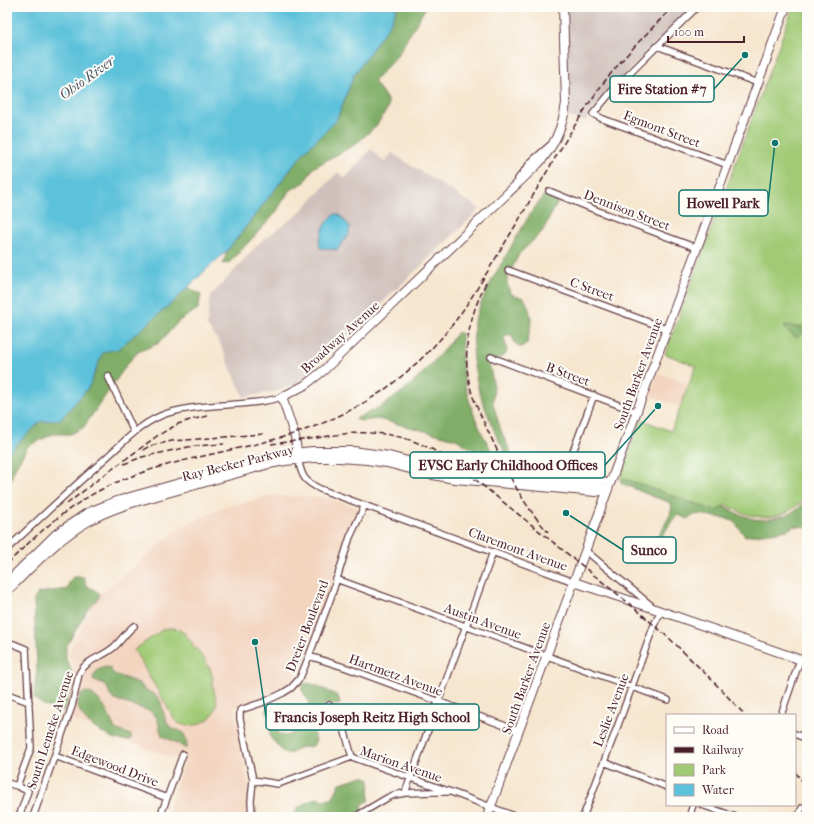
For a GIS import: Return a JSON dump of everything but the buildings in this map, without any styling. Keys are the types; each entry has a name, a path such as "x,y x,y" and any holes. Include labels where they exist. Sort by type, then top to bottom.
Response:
{"main road":[{"name":"Broadway Avenue","path":"282,397 305,385 323,371 543,159 555,140 564,117 566,103 563,7"},
{"name":"South Barker Avenue","path":"487,817 786,7"},
{"name":"Claremont Avenue","path":"282,397 295,437 298,456"},
{"name":"Ray Becker Parkway","path":"7,591 61,540 82,525 102,514 132,503 194,485 298,456 326,450 368,453 393,457 429,467 456,472 610,486"},
{"name":"Ray Becker Parkway","path":"7,582 56,534 78,519 99,508 192,478 268,458 298,456"},
{"name":"Claremont Avenue","path":"574,582 803,661"}],"street":[{"path":"698,7 658,46 758,83"},
{"name":"Egmont Street","path":"658,46 612,91 593,114 728,165"},
{"name":"Dennison Street","path":"549,191 697,248"},
{"name":"C Street","path":"508,270 667,329"},
{"name":"B Street","path":"491,357 637,412"},
{"path":"108,376 134,432"},
{"path":"564,476 594,395"},
{"name":"Broadway Avenue","path":"7,549 134,432 150,422 173,412 267,401 282,397"},
{"name":"Claremont Avenue","path":"298,456 303,477 311,485 574,582"},
{"path":"554,472 564,476 610,486"},
{"name":"Dreier Boulevard","path":"252,817 251,801 253,780 240,719 240,710 283,694 300,678 350,537 365,505"},
{"path":"586,551 658,610"},
{"path":"405,792 493,552"},
{"name":"Austin Avenue","path":"336,579 668,700"},
{"name":"Leslie Avenue","path":"582,817 632,687 658,610"},
{"name":"South Lemcke Avenue","path":"33,817 72,706 81,670 92,660 109,652 134,626"},
{"path":"11,643 26,649 29,702 30,748 17,786"},
{"name":"Hartmetz Avenue","path":"309,656 347,668 519,731"},
{"path":"781,714 803,661"},
{"path":"7,694 29,702"},
{"path":"329,705 343,726 352,757"},
{"path":"796,734 807,739"},
{"path":"160,817 183,754"},
{"name":"Edgewood Drive","path":"55,756 167,798"},
{"name":"Marion Avenue","path":"253,780 278,784 352,757 517,817"},
{"path":"604,762 666,787"},
{"path":"7,783 28,791 19,817"},
{"name":"Marion Avenue","path":"355,817 387,798 405,792 450,792"},
{"path":"689,817 694,806"},
{"path":"705,806 736,817"},
{"path":"798,817 802,808"}],"shaded area":[{"path":"566,7 693,7 609,90 585,121 567,116"},
{"path":"371,149 384,162 392,153 480,209 336,347 333,345 309,368 312,372 296,384 278,391 244,397 220,344 207,325 210,297 260,242 298,214 338,172 345,178"},
{"path":"658,373 689,384 681,407 650,396"},
{"path":"272,496 324,497 357,508 300,670 286,687 260,700 234,707 248,783 248,817 165,817 184,762 74,721 62,710 74,668 68,654 96,598 181,527 223,508"}],"green space":[{"path":"397,7 426,7 397,56 374,81 388,101 388,108 376,126 356,144 313,168 305,182 289,191 275,214 230,262 223,264 227,251 305,151 336,121 354,75 391,22"},
{"path":"793,7 807,7 807,497 797,506 778,515 757,517 736,510 725,504 721,516 620,480 640,419 671,431 696,366 665,354"},
{"path":"544,195 557,200 557,204 542,232 519,254 507,279 510,293 524,298 528,306 531,317 531,325 527,343 520,348 509,334 504,337 507,349 506,354 489,364 494,386 493,403 500,428 512,456 513,460 511,463 496,435 479,392 473,361 474,322 493,278 530,214"},
{"path":"188,287 201,295 198,309 179,321 159,343 138,352 128,363 83,428 71,434 53,434 28,446 15,468 10,482 7,482 7,454 40,422 61,418 89,387 103,352 118,349"},
{"path":"785,325 798,327 807,325 807,327 805,331 797,338 787,331"},
{"path":"458,332 462,334 462,365 464,381 475,418 491,451 493,463 489,464 472,449 456,439 378,419 362,421 355,419 380,407 413,383"},
{"path":"623,479 716,511 722,507 726,507 736,513 753,519 766,520 787,515 799,508 807,499 807,527 794,526 787,530 778,532 745,536 733,520 700,514 694,515 688,519 678,515 672,521 659,541 658,537 670,515 672,506 669,502 621,483"},
{"path":"73,577 84,577 86,585 99,593 99,597 87,611 66,647 66,659 74,676 65,708 61,711 46,706 34,698 37,669 34,600 38,593 68,589 69,583"},
{"path":"167,628 180,630 183,632 210,668 217,704 210,717 199,724 186,726 175,720 134,650"},
{"path":"106,667 110,668 116,675 139,683 145,690 156,695 161,702 165,718 170,727 184,733 187,748 184,748 162,736 157,718 150,711 115,700 110,696 105,685 94,681 93,678 96,672 99,669"},
{"path":"301,683 316,685 338,696 340,704 335,705 327,703 324,706 322,713 314,719 311,724 316,741 313,746 298,748 292,753 285,754 270,737 270,725 266,710 267,705 273,706 277,709 278,733 285,736 292,734 296,728 295,723 297,713 307,707 309,702 302,690"},
{"path":"85,692 95,696 107,712 115,729 131,735 131,739 125,741 105,735 87,721 80,712 78,704 80,696"},
{"path":"363,776 370,779 369,800 362,805 364,817 290,817 299,807 315,798 325,800 332,799 340,783"}],"water":[{"name":"Ohio River","path":"7,7 397,7 391,22 354,75 336,121 305,151 227,251 172,303 118,349 103,352 89,387 61,419 40,422 7,454"},
{"path":"335,214 340,215 350,227 349,234 337,250 320,248 319,241 325,224"}],"railway":[{"path":"7,564 57,518 85,499 115,483 160,467 253,445 311,428 336,418 359,406 401,377 434,346 462,312 512,232 568,136 601,86 630,51 673,7"},
{"path":"486,283 475,310 468,338 467,368 469,382 473,397 508,472 526,503 548,532"},
{"path":"67,504 157,436 178,424 208,416"},
{"path":"271,444 345,434 371,433 408,439 441,454 461,468 631,605 669,638 744,714"},
{"path":"143,450 150,446 172,441 263,434"},
{"path":"124,464 142,457 193,446 224,444"},
{"path":"796,773 807,787"}],"place":[{"name":"Fire Station #7","path":"745,55"},
{"name":"Howell Park","path":"775,143"},
{"name":"EVSC Early Childhood Offices","path":"658,406"},
{"name":"Sunco","path":"566,513"},
{"name":"Francis Joseph Reitz High School","path":"255,642"}]}
